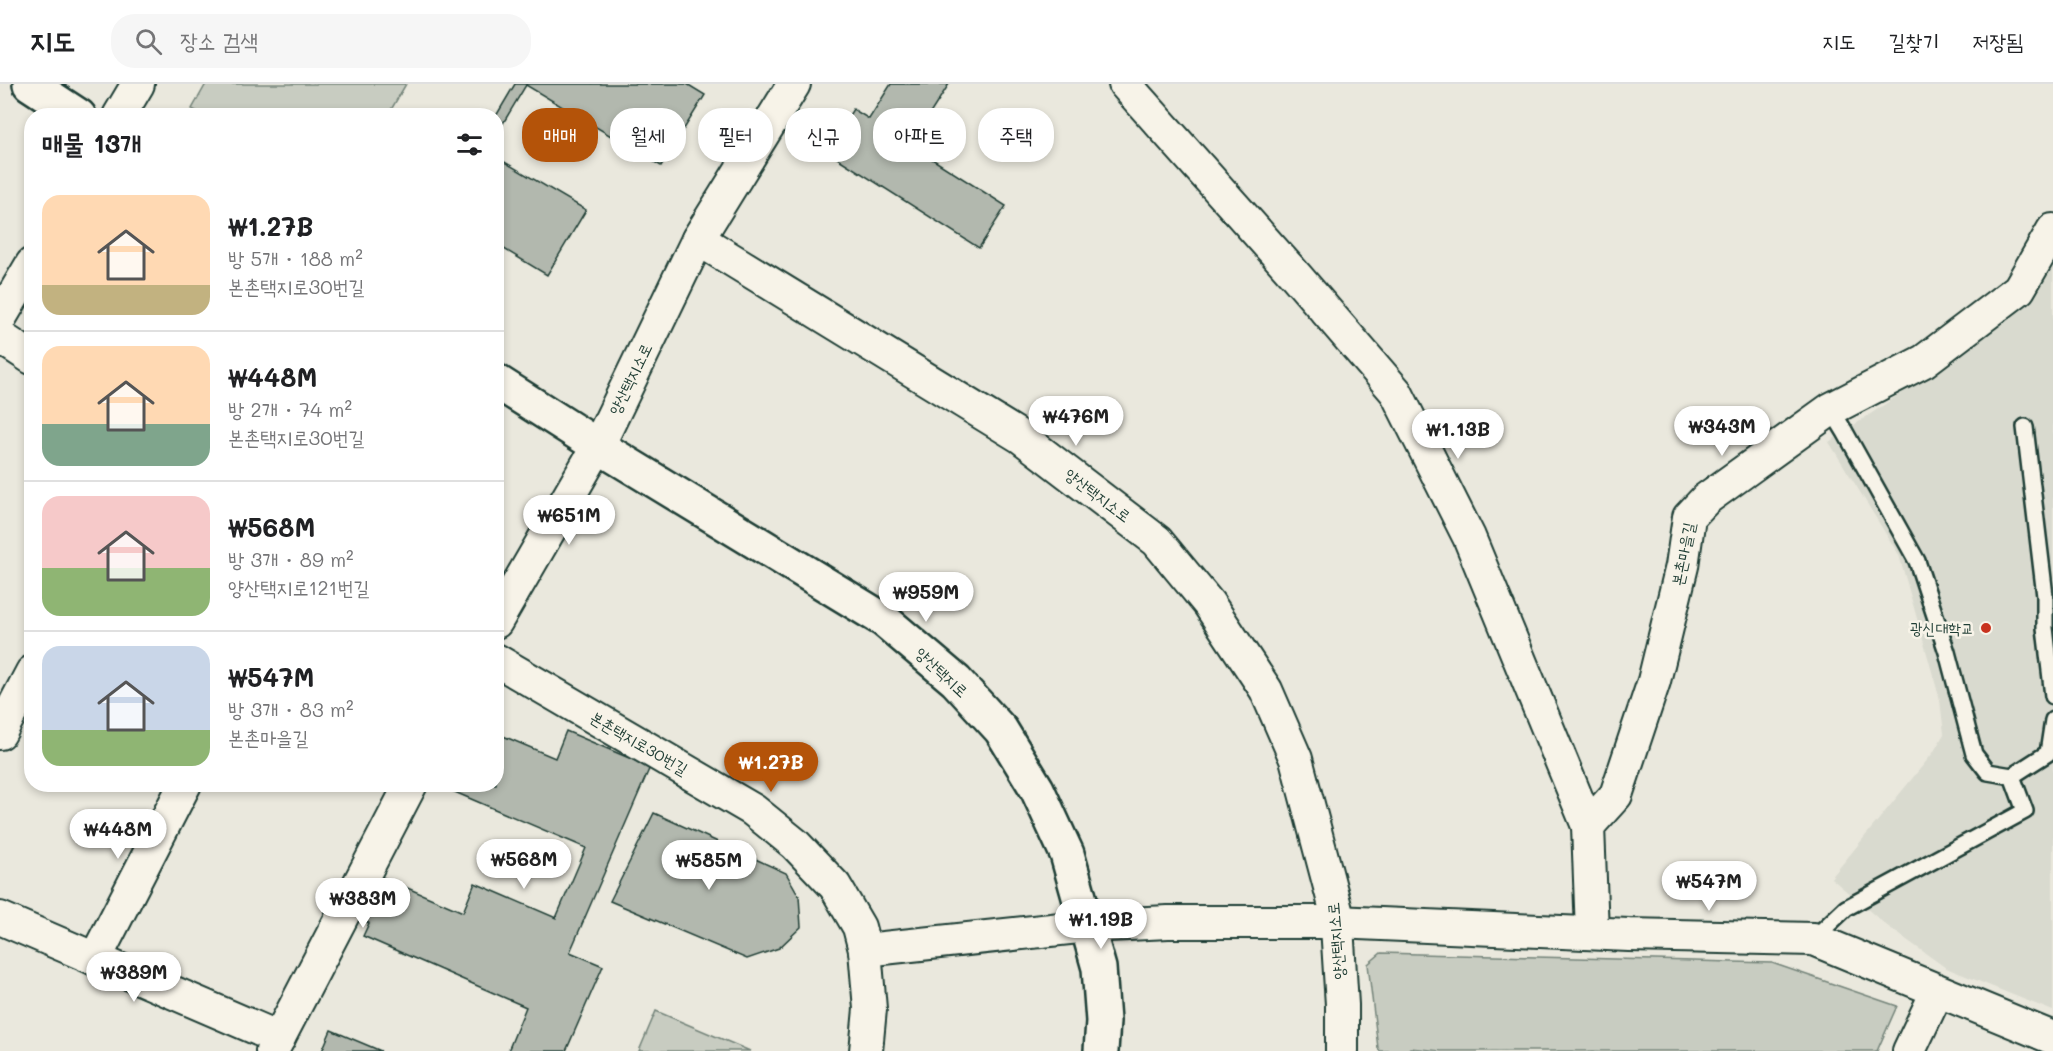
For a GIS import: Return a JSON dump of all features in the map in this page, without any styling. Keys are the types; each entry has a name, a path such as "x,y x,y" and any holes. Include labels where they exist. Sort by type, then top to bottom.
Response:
{"street":[{"path":"30,84 67,108"},
{"path":"124,108 138,84"},
{"path":"698,239 794,84"},
{"path":"1125,84 1396,392 1469,537 1588,826 1592,933"},
{"name":"본촌마을길","path":"1588,826 1616,795 1654,681 1682,566 1689,517 1706,499 1831,409 1924,361 2019,289 2053,230"},
{"name":"양산택지소로","path":"504,608 598,446 698,239 1021,437 1157,541 1209,604 1266,690 1296,759 1336,910 1342,1005 1342,1051"},
{"path":"0,318 24,278"},
{"path":"0,337 24,353"},
{"name":"양산택지로","path":"504,386 884,620 956,681 1001,730 1037,789 1066,854 1099,968 1103,1021 1101,1051"},
{"name":"본촌택지로30번길","path":"504,665 753,810 795,844 835,886 859,927 865,950 870,1009 867,1051"},
{"path":"0,733 24,687"},
{"path":"95,959 181,792"},
{"path":"5,920 95,959 275,1044 407,792"},
{"path":"865,950 1088,926 1168,922 1336,922 1592,933 1813,939 2053,1038"},
{"path":"1909,1051 1937,992"}],"lane":[{"path":"1831,409 1917,561 1947,652 1974,754 1988,772 2012,776 2048,753 2053,720"},
{"path":"2025,427 2045,596 2045,628 2053,696"},
{"path":"1813,939 1846,908 2025,812 2012,776"}],"shaded area":[{"path":"206,84 406,84 392,108 193,108"},
{"name":"광신대학교","path":"2053,249 2053,1011 1946,968 1886,925 1831,878 1933,753 1944,734 1940,700 1899,555 1829,442 1974,344 2030,288"},
{"path":"1381,953 1772,963 1897,1006 1877,1051 1441,1051 1410,1048 1407,1051 1380,1051 1368,964"},
{"path":"656,1011 750,1051 639,1051"}],"building":[{"path":"515,84 687,84 705,95 686,126 686,108 610,108 610,135 598,128 598,108 564,108 526,85 504,122 504,108 501,108"},
{"path":"891,84 949,84 934,108 876,108"},
{"path":"873,113 873,162 937,162 1006,206 979,248 843,162 861,162 861,114 869,119"},
{"path":"504,162 586,210 547,275 504,249"},
{"path":"566,731 650,767 570,952 603,966 566,1051 508,1051 526,1007 363,936 369,923 356,917 375,874 463,912 475,883 556,918 586,848 455,792 504,792 504,736 555,758"},
{"path":"654,813 786,873 799,896 801,927 779,948 747,959 610,901"},
{"path":"331,1030 381,1051 322,1051"}],"place":[{"name":"광신대학교","path":"1986,628"}]}
